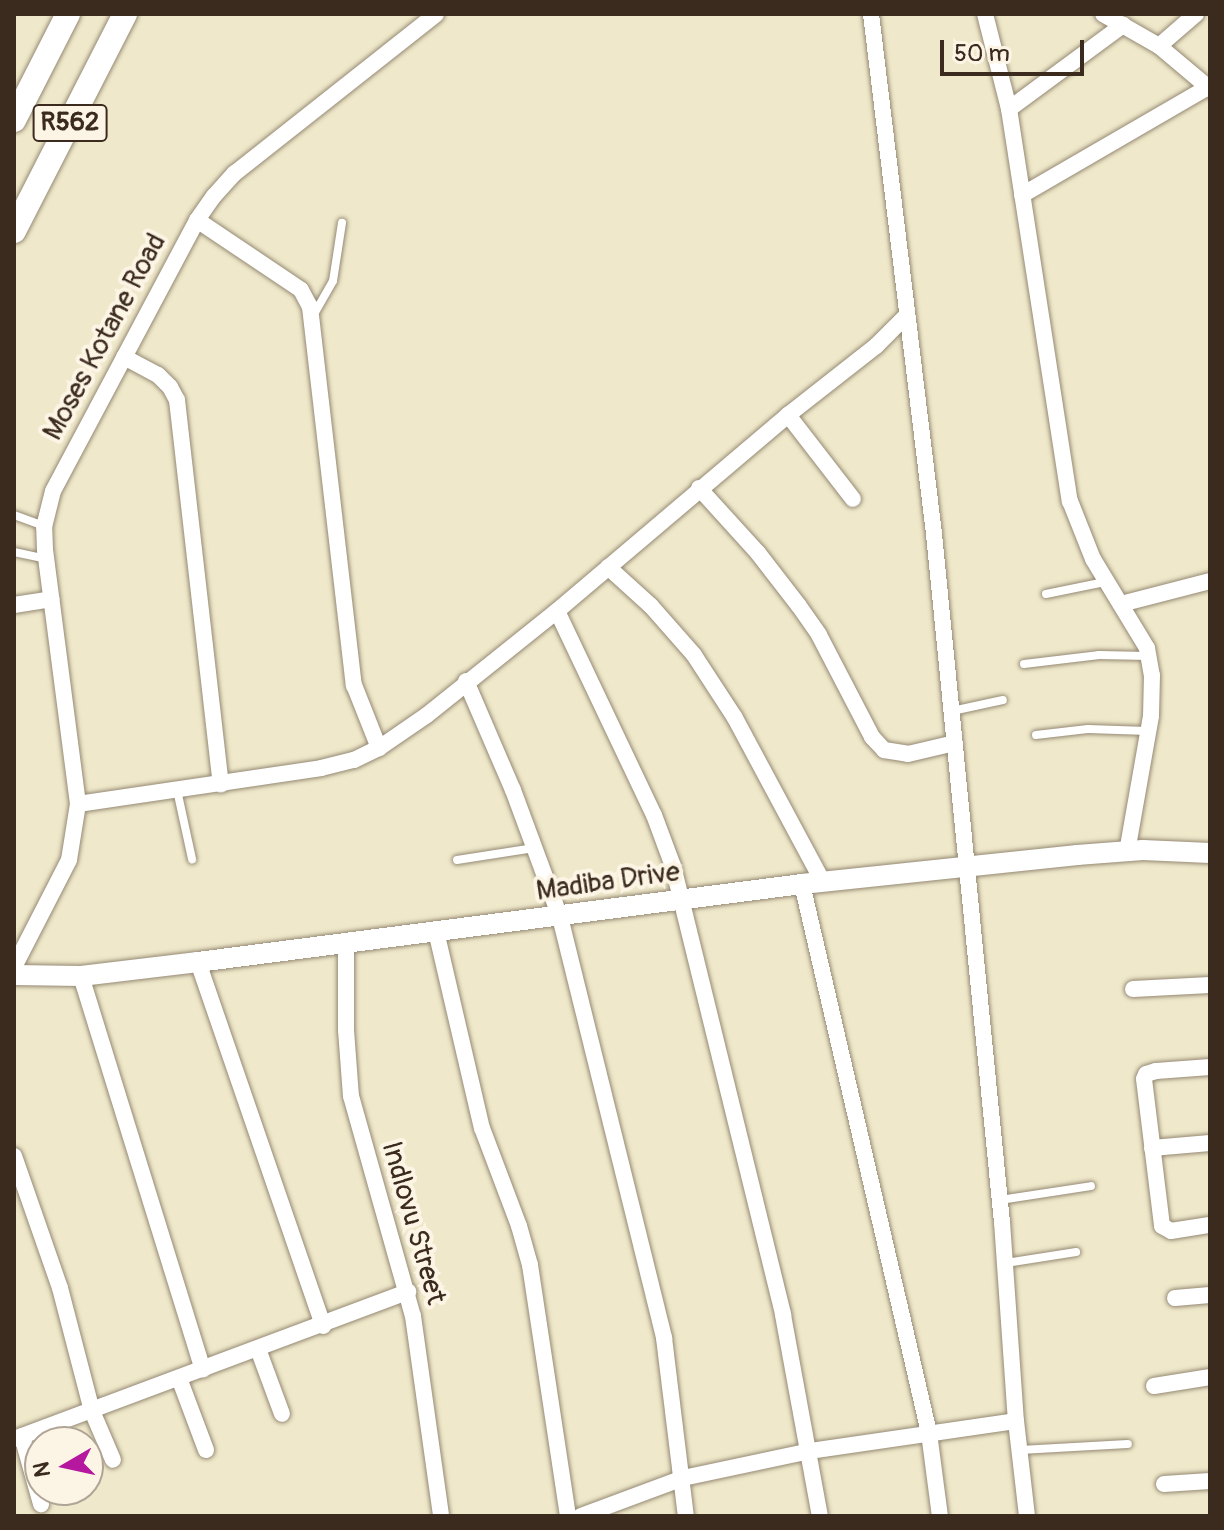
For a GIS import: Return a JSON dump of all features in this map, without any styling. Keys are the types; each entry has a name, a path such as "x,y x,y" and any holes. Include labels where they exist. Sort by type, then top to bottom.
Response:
{"main road":[{"name":"R562","path":"14,120 68,14"},
{"name":"R562","path":"14,231 125,14"}],"street":[{"name":"Moses Kotane Road","path":"14,967 69,860 78,804 44,527 53,491 197,220 235,173 436,14"},
{"path":"871,14 952,711 1000,1200 1016,1421 1027,1516"},
{"path":"985,14 1009,109 1070,501 1083,540 1148,656 1152,697 1127,852"},
{"path":"1022,195 1209,88 1159,46 1103,14"},
{"path":"1159,46 1196,14"},
{"path":"1009,109 1123,25"},
{"path":"197,220 301,290 312,316 354,685 379,748"},
{"path":"78,804 321,768 354,760 379,748 427,715 557,611 699,488 876,346 907,315"},
{"path":"124,357 158,375 177,400 221,784"},
{"path":"788,415 853,499"},
{"path":"699,488 758,553 799,606 819,635 872,737 884,750 908,754 955,743"},
{"path":"608,567 651,606 694,655 735,718 812,883 929,1433 940,1516"},
{"path":"1121,604 1210,581"},
{"path":"14,605 52,599"},
{"path":"557,611 654,815 673,866 762,1223 810,1451 820,1516"},
{"path":"466,681 560,917 664,1338 686,1516"},
{"name":"Madiba Drive","path":"14,975 81,976 812,883 1127,852 1210,853"},
{"path":"436,931 482,1128 519,1226 530,1265 568,1516"},
{"name":"Indlovu Street","path":"346,944 346,1030 351,1096 408,1292 441,1516"},
{"path":"198,962 323,1326"},
{"path":"81,976 203,1369"},
{"path":"1133,989 1210,985"},
{"path":"1210,1067 1146,1074 1162,1226 1171,1231 1210,1225"},
{"path":"1152,1148 1210,1143"},
{"path":"14,1156 60,1288 92,1411 113,1460"},
{"path":"18,1437 408,1292"},
{"path":"1175,1298 1210,1295"},
{"path":"258,1349 282,1414"},
{"path":"1154,1386 1210,1377"},
{"path":"179,1378 206,1450"},
{"path":"581,1516 683,1478 810,1451 1016,1421"},
{"path":"1164,1484 1210,1481"}],"lane":[{"path":"312,316 333,281 342,223"},
{"path":"14,515 44,527"},
{"path":"14,552 47,559"},
{"path":"1046,594 1105,582"},
{"path":"1024,664 1099,655 1148,656"},
{"path":"952,711 1003,700"},
{"path":"1036,735 1088,729 1148,731"},
{"path":"177,790 192,859"},
{"path":"457,860 534,848"},
{"path":"1000,1200 1091,1186"},
{"path":"1005,1263 1076,1252"},
{"path":"1019,1450 1128,1444"}]}
